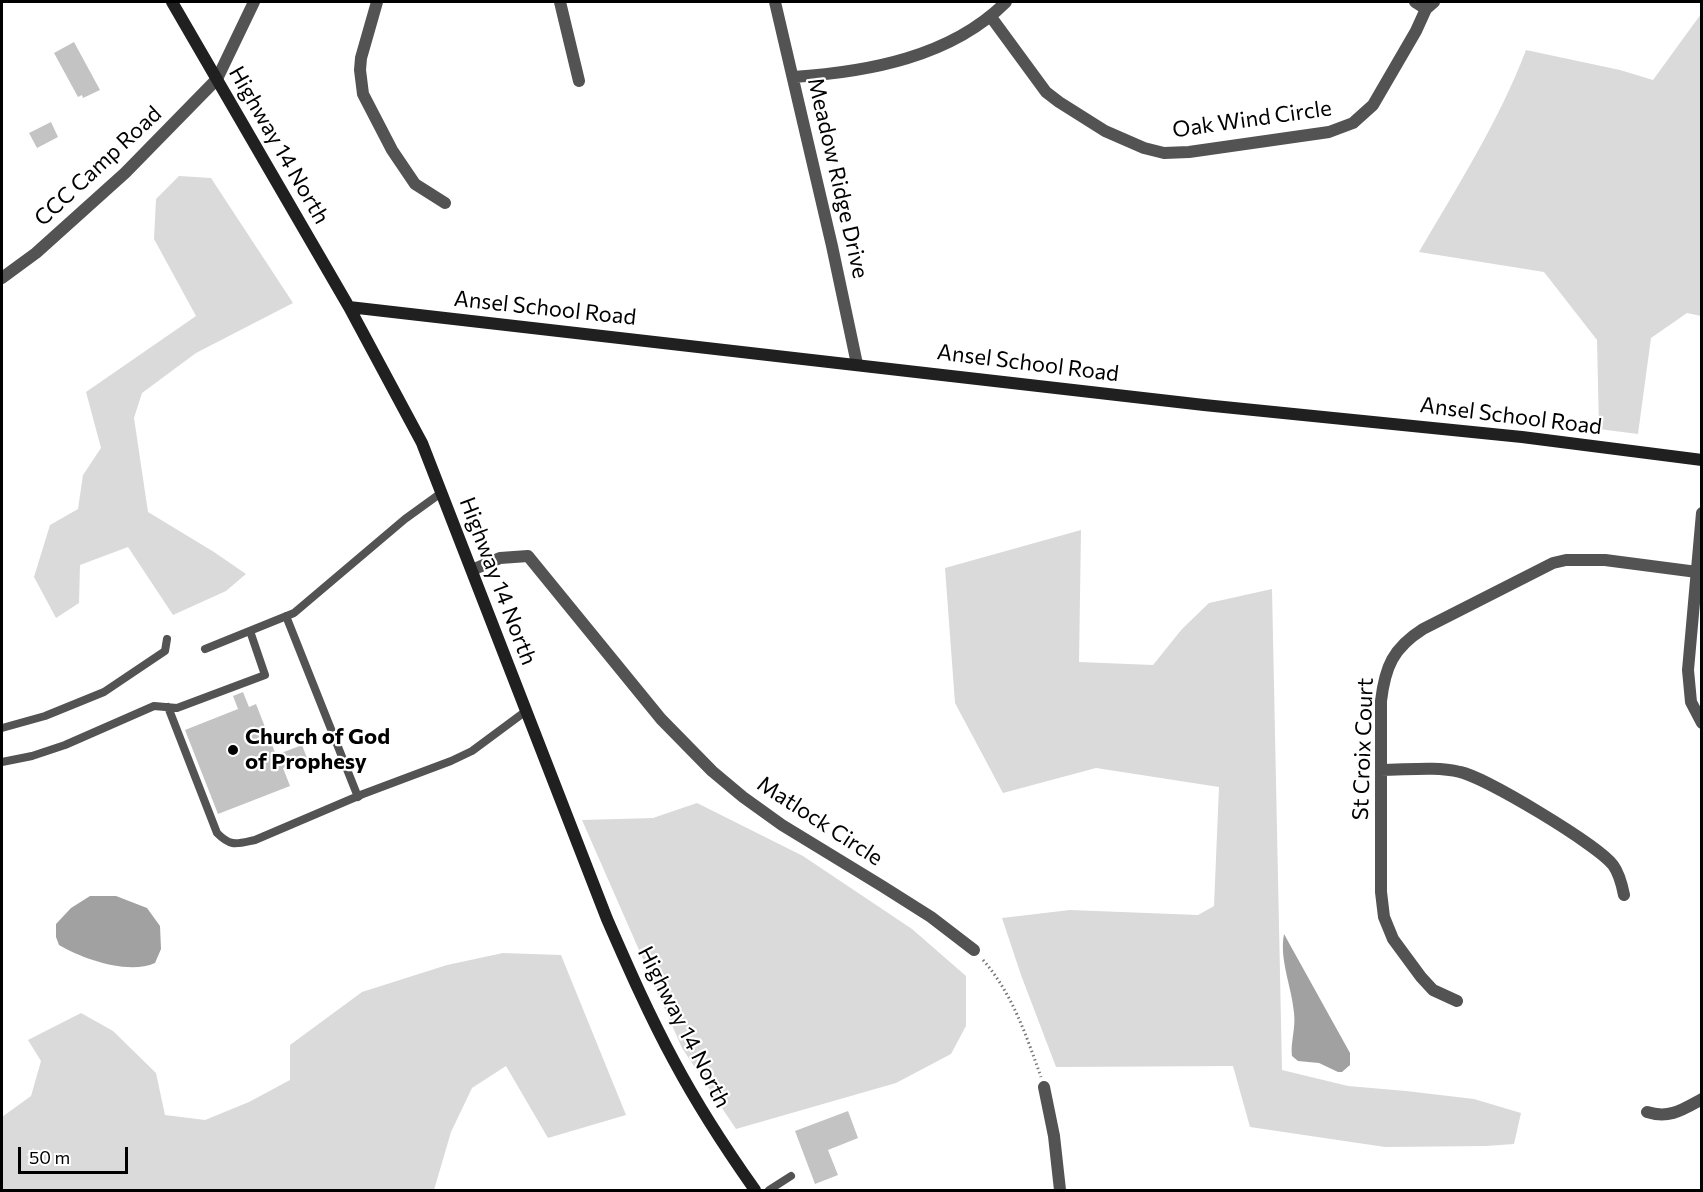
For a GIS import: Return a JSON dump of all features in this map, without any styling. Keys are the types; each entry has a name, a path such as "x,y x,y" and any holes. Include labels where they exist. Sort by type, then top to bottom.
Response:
{"street":[{"name":"Highway 14 North","path":"172,2 350,307 422,443 607,919 638,992 674,1062 717,1135 755,1191"},
{"name":"CCC Camp Road","path":"2,278 36,253 125,173 217,79 254,2"},
{"path":"377,2 361,58 363,94 392,150 415,184 445,203"},
{"path":"560,2 579,81"},
{"name":"Meadow Ridge Drive","path":"776,2 857,364"},
{"path":"793,77 870,68 906,59 931,50 991,17 1006,2"},
{"name":"Oak Wind Circle","path":"991,17 1038,82 1059,102 1123,140 1144,148 1177,153 1329,132 1353,123 1373,105 1416,31 1425,4"},
{"name":"Ansel School Road","path":"350,307 1204,405 1522,437 1701,460"},
{"path":"1701,513 1688,686 1691,702 1701,723"},
{"name":"Matlock Circle","path":"471,570 500,558 528,556 661,718 711,771 782,825 931,917 974,950"},
{"name":"St Croix Court","path":"1457,1000 1440,995 1421,978 1386,927 1381,892 1382,701 1384,678 1392,658 1413,636 1553,563 1566,560 1605,560 1697,572"},
{"path":"1382,770 1447,770 1474,777 1594,848 1612,864 1618,873 1623,895"},
{"path":"1044,1087 1054,1136 1060,1191"},
{"path":"1647,1112 1664,1116 1701,1099"}],"lane":[{"path":"205,649 294,613 405,519 441,493"},
{"path":"286,616 358,797"},
{"path":"2,762 32,756 65,745 154,706 177,708 266,675 250,631"},
{"path":"2,728 45,716 104,692 165,651 167,639"},
{"path":"168,707 217,833 226,842 236,844 255,840 462,756 526,711"},
{"path":"769,1191 791,1176"}],"path":[{"path":"974,950 986,963 1009,998 1024,1027 1044,1087"}],"shaded area":[{"path":"1701,14 1701,316 1687,313 1651,338 1638,434 1599,429 1597,340 1544,272 1419,252 1490,128 1526,50 1620,70 1653,80"},
{"path":"179,176 211,178 293,303 196,353 142,393 134,418 148,512 246,574 226,591 173,615 128,547 80,565 79,603 56,618 34,577 50,525 78,509 83,475 101,448 86,392 196,316 154,239 156,199"},
{"path":"1081,530 1079,662 1153,665 1182,629 1209,603 1272,589 1282,1070 1348,1086 1474,1099 1521,1113 1514,1144 1385,1147 1250,1127 1233,1066 1056,1067 1002,918 1070,910 1198,915 1214,906 1219,787 1096,768 1003,793 955,703 945,568"},
{"path":"697,803 803,856 912,929 966,976 966,1026 951,1054 896,1083 736,1129 682,1048 582,820 653,818"},
{"path":"90,896 116,896 147,908 160,926 161,949 155,963 132,967 106,964 59,945 56,937 56,924 71,908"},
{"path":"1284,934 1350,1053 1350,1065 1342,1072 1319,1063 1298,1061 1292,1056 1293,1003 1284,964"},
{"path":"503,953 561,955 626,1115 548,1138 506,1066 472,1088 451,1132 434,1190 2,1190 2,1117 31,1096 41,1061 28,1040 81,1013 113,1031 156,1073 165,1115 205,1120 249,1102 290,1080 290,1045 362,992 447,965"}],"building":[{"path":"74,42 100,90 83,98 82,95 78,97 54,53"},
{"path":"51,122 58,137 37,148 29,133"},
{"name":"Church of God of Prophesy","path":"243,692 249,707 256,704 276,755 302,745 307,758 283,768 290,786 218,814 185,730 238,709 233,696"},
{"path":"848,1111 858,1138 828,1150 838,1175 815,1184 795,1131"}],"place":[{"name":"Church of God of Prophesy","path":"233,750"}]}
